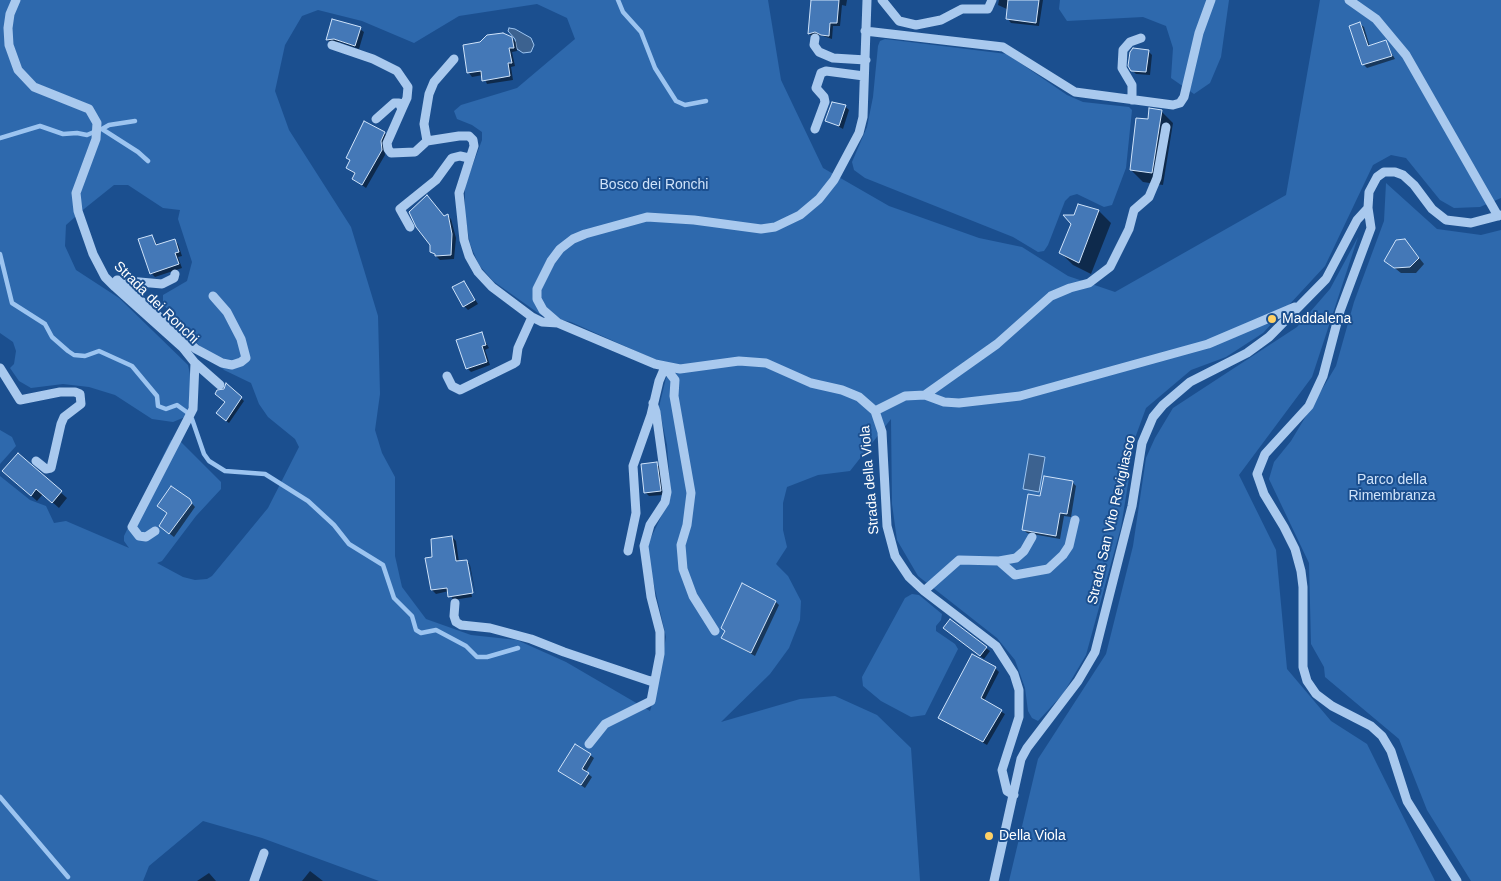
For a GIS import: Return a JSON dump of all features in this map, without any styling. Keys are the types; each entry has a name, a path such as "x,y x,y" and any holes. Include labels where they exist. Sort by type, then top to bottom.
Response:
{"street":[{"name":"Strada dei Ronchi","path":"16,0 10,14 9,45 18,70 34,87 89,109 97,123 98,132 77,186 76,204 85,234 105,277 183,348 195,363 194,405 188,422 132,527 139,536 146,537 155,531"},
{"name":"Strada della Viola","path":"867,0 864,105 859,133 834,180 819,199 800,215 775,227 761,229 694,220 647,217 573,239 560,249 551,260 536,289 537,299 543,310 558,323 665,367 680,369 754,361 779,367 824,388 850,393 875,411 882,432 886,526 890,542 901,568 924,591 996,646 1014,674 1019,690 1019,717 1002,770 1007,791 1014,795"},
{"path":"882,0 898,20 916,25 941,20 969,7 988,9 992,0"},
{"path":"866,31 1003,47 1075,92 1173,105 1180,102 1184,97 1199,33 1211,0"},
{"path":"1349,0 1376,19 1406,55 1499,215"},
{"path":"815,38 814,45 819,52 833,58 866,60"},
{"path":"1132,100 1132,85 1122,68 1123,50 1130,42 1141,38"},
{"path":"332,45 373,58 397,70 408,87 407,98 387,143 391,153 406,154 416,152 427,141 424,124 428,94 434,82 454,59"},
{"path":"816,129 825,102 816,88 822,73 826,71 864,76"},
{"path":"376,119 394,103 399,104 402,109"},
{"path":"925,394 997,344 1051,296 1089,283 1110,267 1129,229 1134,210 1149,197 1157,178 1166,127"},
{"name":"Strada della Viola","path":"427,141 469,136 473,140 474,146 459,193 464,240 469,256 478,272 492,287 532,317 542,322 558,323"},
{"path":"410,227 400,209 436,180 452,158 460,156 469,158"},
{"name":"Strada San Vito Revigliasco","path":"994,881 1014,795 1017,773 1027,748 1078,681 1094,652 1132,506 1142,443 1153,417 1163,405 1190,382 1261,344 1300,305 1332,270 1357,220 1368,208 1369,192 1377,177 1384,172 1395,172 1403,175 1414,185 1432,209 1446,220 1471,223 1499,215"},
{"path":"1368,208 1371,228 1340,311 1318,389 1300,418 1265,454 1257,474 1264,494 1295,549 1301,571 1304,587 1303,667 1307,680 1316,694 1332,706 1371,726 1382,736 1391,751 1407,801 1457,881"},
{"path":"105,277 118,281 162,284 174,278 175,274"},
{"path":"118,281 196,349 222,363 232,365 241,362 246,358 241,339 227,312 213,296"},
{"path":"875,411 905,396 925,394 944,402 959,404 1020,396 1208,344 1300,305"},
{"path":"446,376 452,386 460,390 516,362 518,348 532,317"},
{"path":"195,363 220,385"},
{"path":"628,551 636,513 633,466 665,367"},
{"path":"665,367 675,380 674,396 691,493 687,525 681,545 683,569 693,596 715,631"},
{"path":"0,368 20,400 60,392 80,394 80,404 64,417 61,424 51,468 46,469 36,461"},
{"path":"589,744 604,724 650,701 660,654 660,632 651,598 644,546 650,525 665,502 667,492 656,412 653,403"},
{"path":"998,561 1015,575 1048,569 1063,555 1069,546 1075,520"},
{"path":"924,591 958,560 998,561 1016,558 1024,551 1032,537"},
{"path":"455,603 454,616 456,622 461,625 490,628 532,638 564,652 650,681 655,680"},
{"path":"254,881 264,853"}],"green space":[{"name":"Bosco dei Ronchi","path":"0,0 768,0 781,80 823,168 889,206 979,238 1022,247 1068,276 1115,292 1286,195 1320,0 1501,0 1501,198 1480,207 1454,208 1440,200 1406,158 1391,155 1373,165 1325,266 1263,333 1226,357 1191,370 1146,408 1127,460 1130,472 1121,527 1086,655 1063,694 1038,721 1032,718 1028,711 1025,688 1015,660 997,638 918,576 897,540 892,504 891,419 850,471 818,475 787,487 783,503 783,530 787,547 776,564 788,576 801,601 800,620 789,648 770,674 721,722 800,699 835,696 877,715 911,748 920,881 379,881 262,838 203,821 149,866 143,881 0,881 0,476 30,500 46,506 54,523 66,521 129,548 124,541 124,536 171,440 181,442 221,482 221,489 196,516 162,561 157,563 183,577 195,580 207,579 212,576 268,508 299,447 295,439 268,417 259,404 251,383 224,370 189,335 163,304 163,295 187,281 192,262 178,219 180,210 163,208 128,185 114,185 66,225 65,246 76,270 119,298 188,365 191,379 189,405 185,417 173,422 152,419 115,395 89,387 63,384 31,388 19,381 10,368 14,364 16,351 13,342 0,333","holes":["537,4 567,18 575,39 517,88 461,105 454,111 457,119 472,125 482,132 482,140 465,186 465,216 470,244 479,265 493,281 541,315 571,322 647,356 676,374 670,373 666,378 659,407 667,445 671,496 648,544 649,563 666,637 657,689 650,711 566,662 517,640 471,635 426,619 402,587 395,556 395,477 382,453 375,430 380,394 378,316 351,227 289,130 275,91 285,45 302,16 318,10 362,21 414,43 459,16"]},
{"path":"1060,0 1229,0 1221,57 1210,83 1194,94 1171,78 1173,48 1166,26 1143,17 1067,21 1059,9"},
{"path":"885,39 1007,54 1067,95 1083,102 1129,107 1132,110 1126,168 1112,205 1104,207 1077,194 1070,196 1065,201 1048,245 1044,251 1038,252 1013,237 865,178 854,170 852,162 867,127 873,97 878,46 880,41"},
{"name":"Parco della Rimembranza","path":"1386,183 1437,229 1481,235 1501,230 1501,881 1471,881 1427,810 1399,739 1325,677 1324,667 1311,644 1309,563 1269,479 1274,462 1291,441 1336,366 1354,302 1384,221"},
{"path":"1358,237 1312,377 1239,475 1276,550 1287,669 1331,721 1367,744 1435,881 1009,881 1038,759 1106,654 1133,546 1146,458 1155,438 1173,408 1297,327 1330,289"},
{"path":"0,430 12,437 16,446 0,464"},
{"path":"912,594 919,595 942,614 941,620 936,626 936,631 955,644 958,649 925,715 911,717 881,701 863,686 862,677 905,598"}],"shaded area":[{"path":"509,28 515,29 531,38 534,45 531,52 523,53 517,49 515,39 508,31"},
{"path":"1029,454 1045,457 1039,492 1023,489"}],"building":[{"path":"811,0 839,0 837,23 830,23 829,36 815,32 808,34"},
{"path":"1008,0 1039,0 1036,23 1006,19"},
{"path":"332,19 361,27 355,46 334,39 326,40"},
{"path":"1360,22 1368,46 1386,40 1392,56 1362,65 1349,26"},
{"path":"503,33 512,37 514,48 509,48 512,63 508,63 510,76 482,81 481,71 467,73 463,45 480,42 487,35"},
{"path":"1133,48 1149,50 1146,72 1131,71 1128,66 1130,52"},
{"path":"832,102 846,105 839,126 825,121"},
{"path":"1149,108 1162,110 1152,173 1130,170 1136,118 1148,119"},
{"path":"364,121 385,132 381,141 382,150 362,185 352,179 355,173 346,168 350,160 346,158"},
{"path":"427,195 444,216 448,214 452,234 451,255 435,256 435,254 430,252 430,245 416,227 409,212"},
{"path":"1078,204 1099,210 1079,263 1059,253 1071,224 1063,215 1074,215"},
{"path":"152,235 156,245 175,239 179,252 175,253 179,264 150,274 138,239"},
{"path":"1405,239 1419,258 1410,267 1394,268 1384,261 1396,240"},
{"path":"464,281 475,300 463,307 452,287"},
{"path":"482,332 486,345 482,346 487,362 466,369 456,340"},
{"path":"226,383 242,397 226,421 216,413 225,402 215,394 217,390 224,389"},
{"path":"18,453 62,491 52,503 36,489 31,496 2,471"},
{"path":"657,462 661,491 644,493 641,464"},
{"path":"1044,476 1073,481 1067,514 1060,513 1056,536 1022,530 1028,494 1040,496"},
{"path":"171,486 190,499 192,503 169,534 159,526 167,513 157,506"},
{"path":"452,536 456,561 467,560 473,593 448,597 447,588 431,590 425,558 432,557 431,539"},
{"path":"742,583 776,601 751,653 721,638 725,631 721,628"},
{"path":"950,619 987,647 980,656 943,628"},
{"path":"972,654 996,667 981,698 1002,710 983,742 938,718"},
{"path":"575,744 591,754 582,769 589,773 581,785 558,771"}],"waterway":[{"path":"618,0 623,12 641,32 655,68 676,101 685,105 706,101"},
{"path":"102,129 109,125 135,121"},
{"path":"0,138 40,126 63,134 77,133 87,135 94,132"},
{"path":"102,129 138,152 148,161"},
{"path":"0,254 12,303 45,324 52,337 68,351 74,355 85,356 99,351 132,366 157,396 158,406 166,409 177,405 188,413"},
{"path":"192,419 204,454 209,461 225,471 265,474 308,501 334,525 349,544 383,565 394,598 412,616 416,630 421,633 436,630 466,646 477,657 487,657 518,648"},
{"path":"0,797 68,877"}],"place":[{"name":"Maddalena","path":"1272,319"},
{"name":"Della Viola","path":"989,836"}]}
